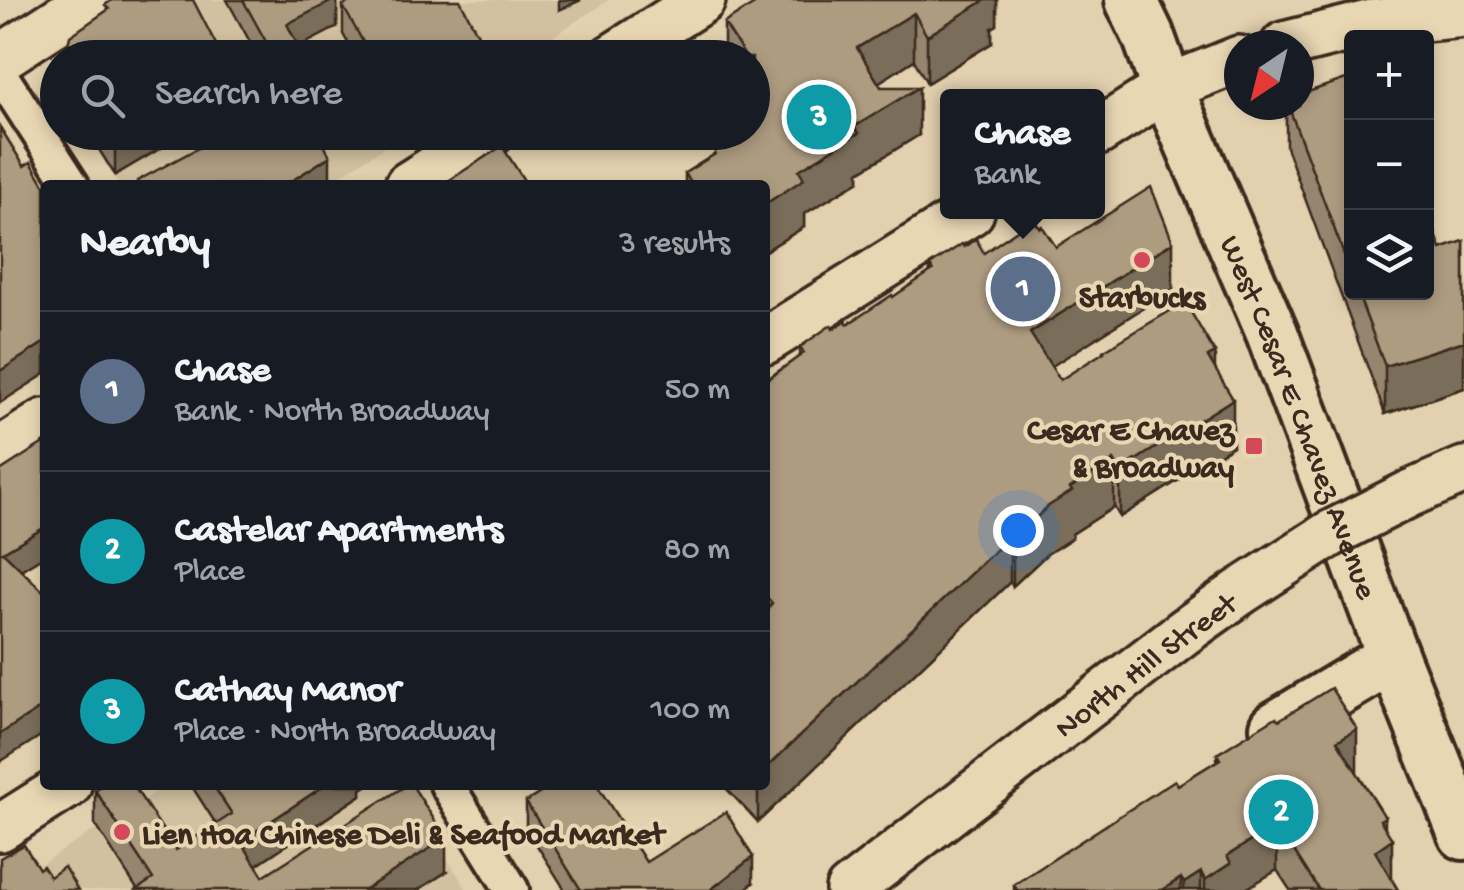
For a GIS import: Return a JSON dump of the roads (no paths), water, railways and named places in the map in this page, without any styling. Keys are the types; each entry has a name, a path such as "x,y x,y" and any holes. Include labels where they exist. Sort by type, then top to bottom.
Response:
{"main road":[{"path":"0,58 90,0"},
{"path":"639,40 702,0"},
{"name":"West Cesar E Chavez Avenue","path":"1131,0 1272,333 1464,834"},
{"path":"1314,38 1372,23 1464,14"},
{"path":"1105,128 1168,88 1224,64"},
{"path":"416,180 463,150"},
{"path":"770,338 960,219"},
{"path":"0,451 40,425"},
{"name":"North Hill Street","path":"849,890 1240,592 1330,534 1464,470"},
{"path":"1240,750 1393,656"},
{"path":"0,828 60,790"}],"street":[{"path":"0,74 40,136"},
{"path":"49,150 69,180"},
{"path":"450,790 512,890"}],"place":[{"name":"Cathay Manor","path":"819,117"},
{"name":"Starbucks","path":"1142,260"},
{"name":"Chase","path":"1023,289"},
{"name":"Cesar E Chavez & Broadway","path":"1254,446"},
{"name":"Castelar Apartments","path":"1281,812"},
{"name":"Lien Hoa Chinese Deli & Seafood Market","path":"122,832"}]}
